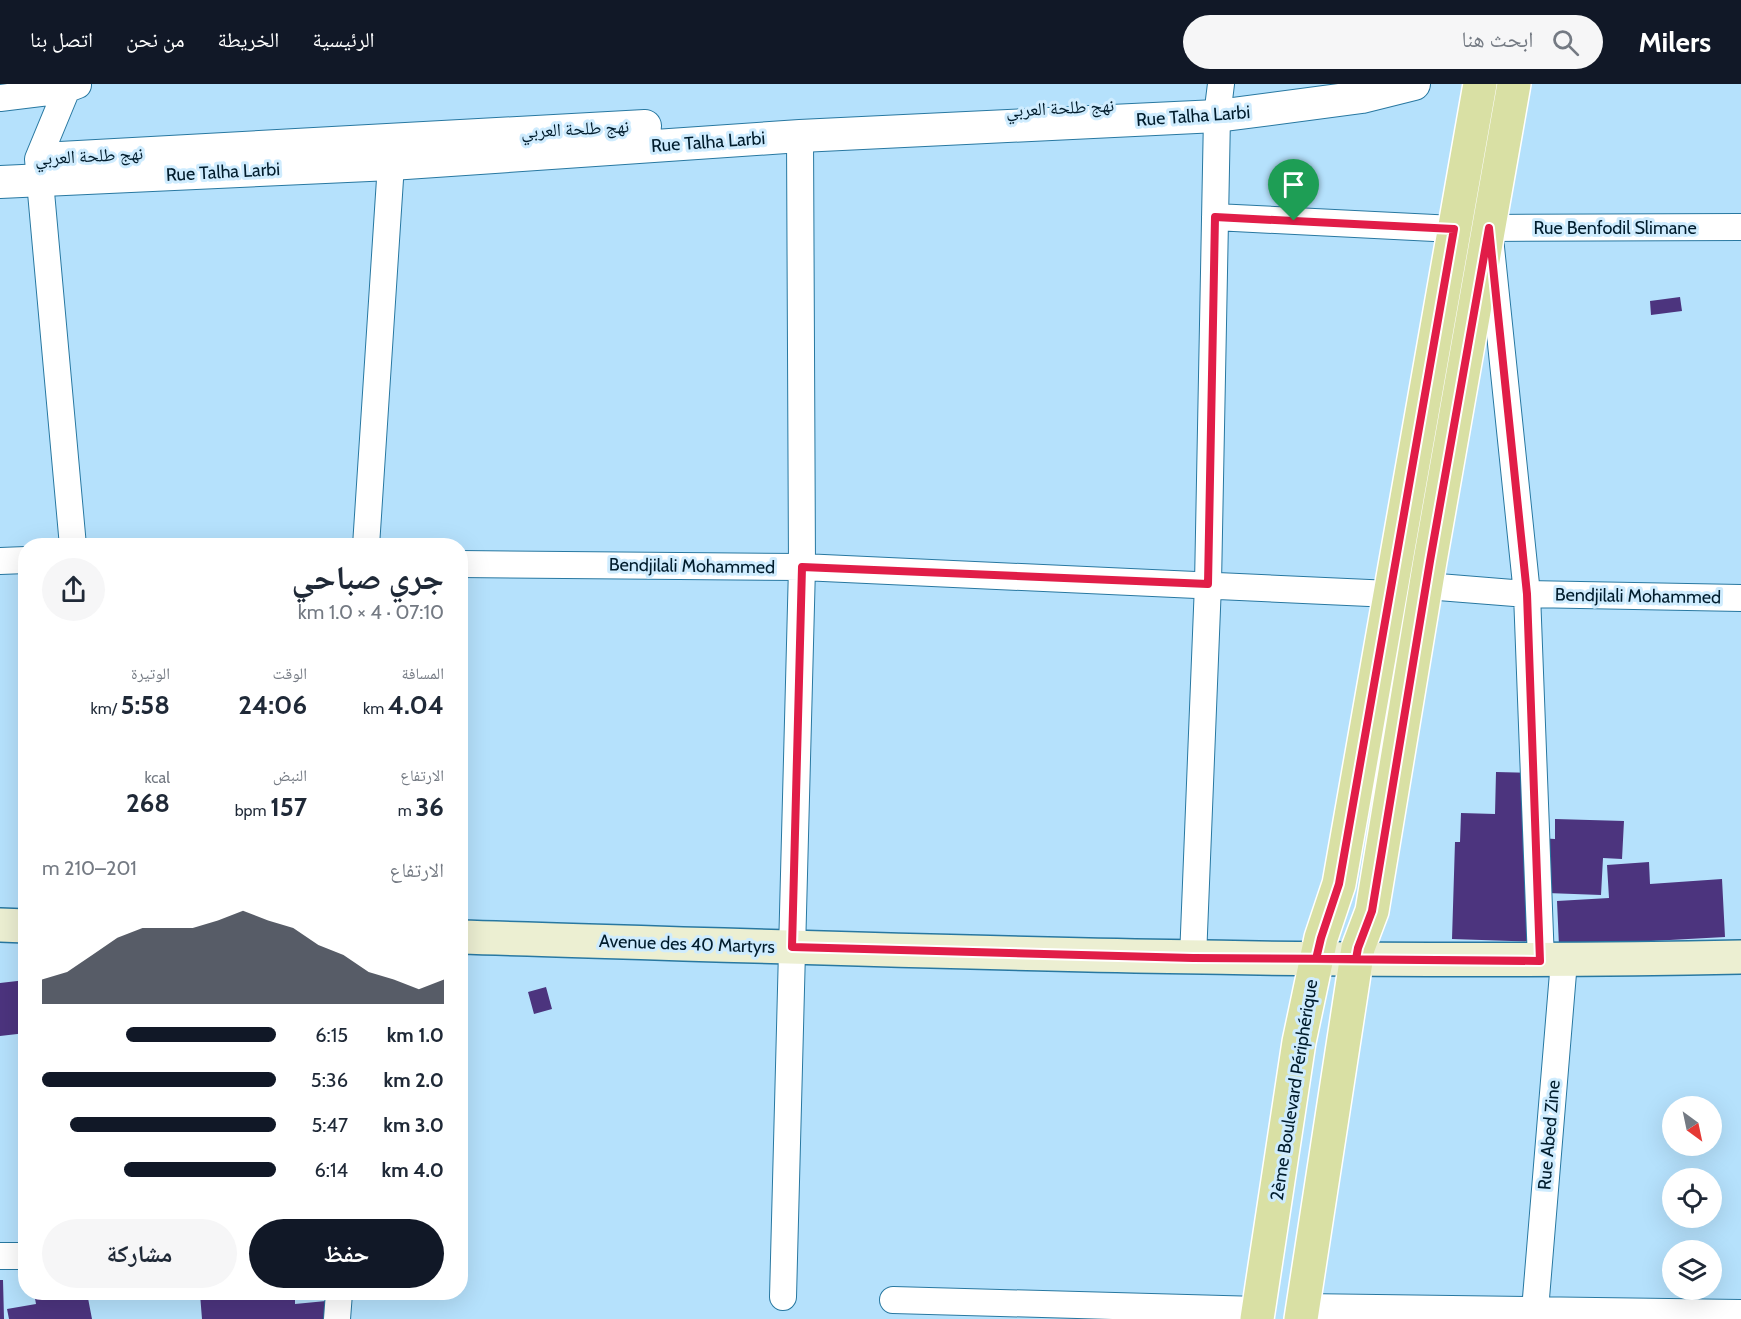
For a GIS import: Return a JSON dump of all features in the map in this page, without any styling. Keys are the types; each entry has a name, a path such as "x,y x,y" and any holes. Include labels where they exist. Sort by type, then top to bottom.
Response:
{"main road":[{"name":"2ème Boulevard Périphérique","path":"1258,1314 1299,1042 1321,938 1339,884 1480,84"},
{"path":"1302,1313 1356,959 1372,911 1514,84"},
{"path":"0,925 18,926"},
{"name":"Avenue des 40 Martyrs","path":"468,937 1193,958 1552,961 1741,957"}],"street":[{"name":"نهج طلحة العربي","path":"0,161 39,170 592,128 1072,109 1220,99 1328,84"},
{"name":"Rue Talha Larbi","path":"0,182 39,170 391,164 800,136 1220,99 1362,97 1414,84"},
{"path":"0,98 72,86"},
{"path":"72,86 39,170 72,538"},
{"path":"1193,958 1208,584 1215,217 1220,99"},
{"path":"783,1297 802,567 800,136"},
{"path":"367,538 391,164"},
{"path":"1215,217 1454,229"},
{"name":"Rue Benfodil Slimane","path":"1489,228 1741,227"},
{"name":"Rue Abed Zine","path":"1489,228 1527,594 1552,961 1535,1310"},
{"path":"0,561 18,560"},
{"name":"Bendjilali Mohammed","path":"468,564 802,567 1390,594"},
{"name":"Bendjilali Mohammed","path":"1426,586 1527,594 1741,597"},
{"path":"0,1256 18,1256"},
{"path":"337,1319 338,1300"},
{"path":"893,1300 1258,1314"},
{"path":"1302,1313 1535,1310 1741,1313"}],"building":[{"path":"1680,297 1682,311 1651,315 1650,301"},
{"path":"1496,772 1539,773 1537,838 1555,839 1555,819 1624,821 1622,859 1603,858 1601,895 1547,893 1545,942 1452,939 1455,842 1460,842 1461,813 1495,814"},
{"path":"1649,862 1650,884 1722,879 1725,937 1559,946 1557,901 1609,898 1607,865"},
{"path":"18,981 18,1034 0,1036 0,983"},
{"path":"546,987 552,1009 534,1014 528,992"},
{"path":"0,1280 3,1280 4,1319 0,1319"},
{"path":"35,1300 88,1300 92,1319 9,1319 7,1309 36,1304"},
{"path":"200,1300 295,1300 295,1304 326,1301 328,1319 202,1319"}],"route":[{"path":"1294,221 1215,217 1208,584 802,567 792,947 1193,958 1356,959 1372,911 1430,561 1489,228 1527,594 1540,961 1316,959 1321,938 1339,884 1454,229 1294,221"}]}
